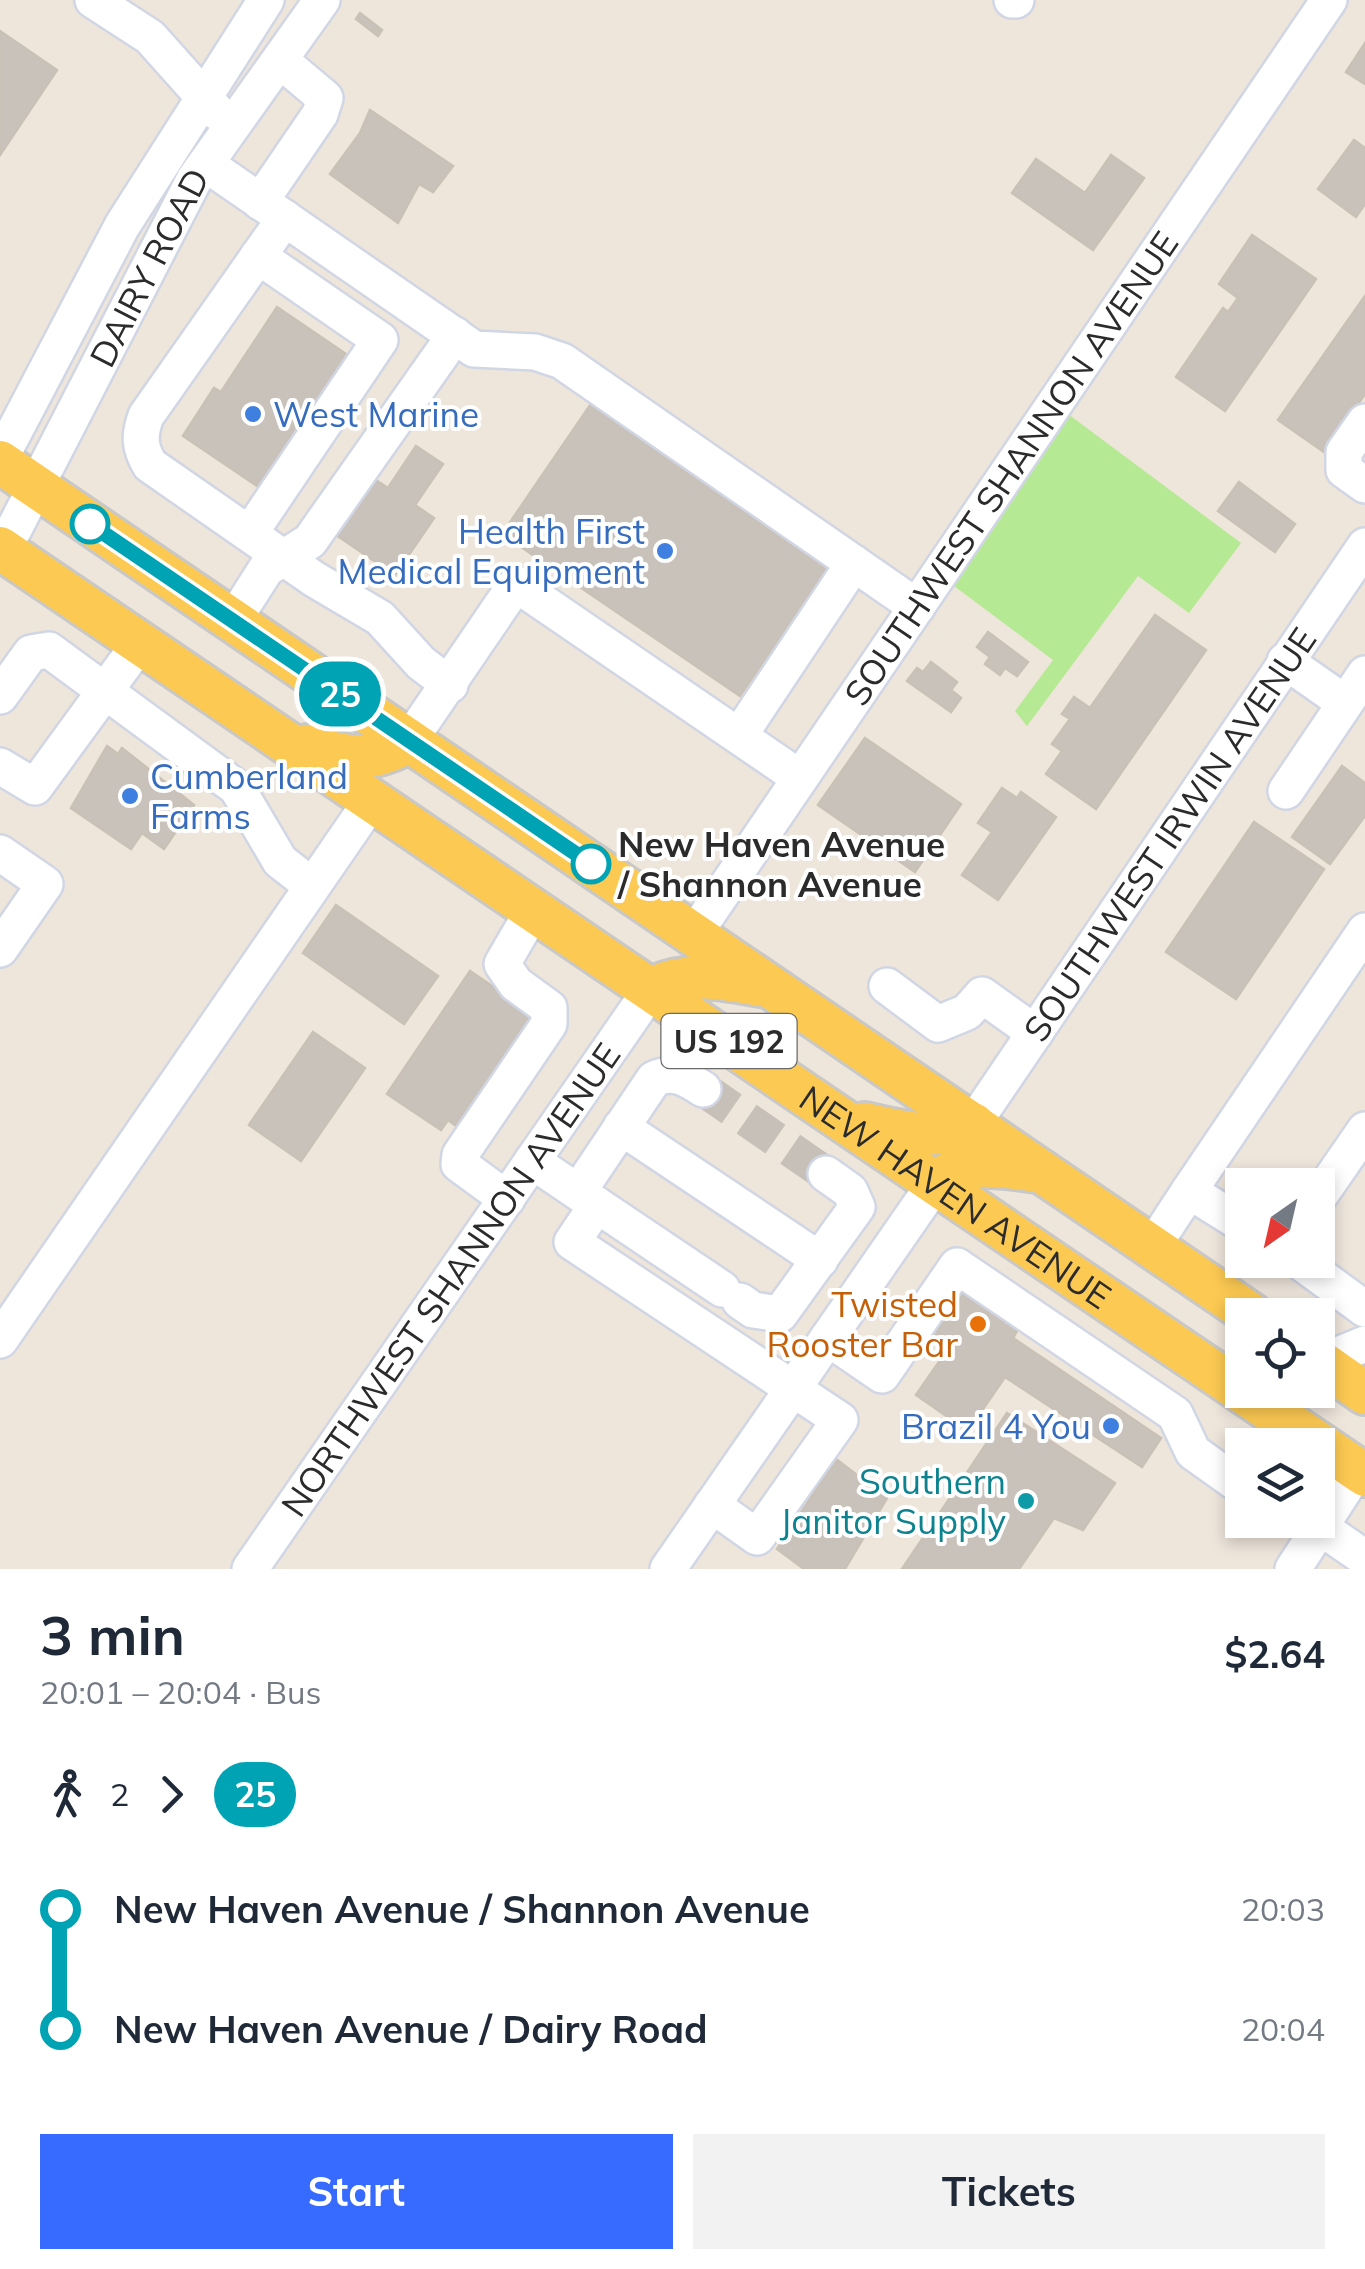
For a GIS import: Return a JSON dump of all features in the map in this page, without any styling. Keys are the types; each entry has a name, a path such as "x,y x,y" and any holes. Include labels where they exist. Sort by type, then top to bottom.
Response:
{"main road":[{"name":"NEW HAVEN AVENUE","path":"11,468 1228,1298"},
{"name":"NEW HAVEN AVENUE","path":"0,548 1361,1472"},
{"path":"282,739 362,758 382,757 409,741"},
{"path":"652,988 681,976 710,976 775,988"},
{"path":"845,1120 920,1137 944,1136 973,1124"},
{"path":"936,1182 954,1168 978,1164 1045,1171"},
{"path":"1335,1372 1365,1392"}],"street":[{"path":"93,0 150,37 232,130"},
{"name":"DAIRY ROAD","path":"0,548 13,531 11,468 122,226 266,0"},
{"name":"DAIRY ROAD","path":"11,468 132,292 206,164 322,0"},
{"name":"SOUTHWEST SHANNON AVENUE","path":"695,934 1328,0"},
{"path":"281,60 325,98 320,114 273,210 258,256 146,416 140,434 150,464 380,618 410,652 450,685"},
{"path":"206,164 474,349 535,352 562,361 917,606"},
{"path":"250,533 380,340 258,256"},
{"path":"233,621 266,569 310,541 454,336"},
{"path":"1365,422 1344,452 1344,470 1365,485"},
{"name":"SOUTHWEST IRWIN AVENUE","path":"973,1124 1284,661 1363,553"},
{"path":"740,736 854,563"},
{"path":"409,741 516,584 800,778"},
{"path":"0,766 36,787 140,643"},
{"path":"0,696 31,653 49,650 237,788 280,861 312,886"},
{"path":"1284,661 1345,703"},
{"path":"1286,791 1365,674"},
{"path":"0,1340 372,800"},
{"path":"0,853 45,884 0,949"},
{"path":"506,1199 459,1164 460,1155 549,1024 549,1008 516,984 502,964 534,909"},
{"path":"1153,1246 1359,954"},
{"path":"887,986 938,1024 967,1012 982,995 1035,1033"},
{"name":"NORTHWEST SHANNON AVENUE","path":"250,1569 652,988"},
{"path":"703,1089 687,1078 666,1073 654,1079 622,1127 572,1242 840,1420 757,1536 712,1505"},
{"path":"622,1127 820,1260"},
{"path":"1335,1173 1365,1130"},
{"path":"532,1162 753,1310 780,1314 856,1207 850,1191 826,1174"},
{"path":"668,1569 936,1182"},
{"path":"1190,1190 1225,1213"},
{"path":"652,1295 676,1258"},
{"path":"828,1338 882,1375 956,1266 1175,1414 1194,1452 1225,1475"},
{"path":"1323,1278 1365,1309"},
{"path":"1335,1355 1365,1344"},
{"path":"1142,1390 1175,1345"},
{"path":"1335,1498 1361,1472"},
{"path":"1293,1569 1303,1538"},
{"path":"1331,1538 1365,1558"}],"green space":[{"path":"1064,411 1241,543 1189,613 1138,576 1027,726 1015,711 1053,660 942,577"}],"building":[{"path":"360,13 382,30 378,36 356,19"},
{"path":"0,31 57,70 0,155"},
{"path":"1365,43 1365,84 1346,72"},
{"path":"370,110 453,166 433,192 419,184 398,223 330,174 360,133"},
{"path":"1354,140 1365,148 1365,204 1356,217 1318,189"},
{"path":"1111,155 1144,178 1093,250 1012,193 1036,159 1085,193"},
{"path":"1252,235 1316,279 1225,411 1176,377 1223,308 1228,312 1238,298 1219,284"},
{"path":"1365,296 1365,394 1324,452 1278,420"},
{"name":"West Marine","path":"277,307 349,356 260,488 183,436 214,388 221,392"},
{"name":"Health First Medical Equipment","path":"595,398 731,490 725,498 827,568 740,696 502,534"},
{"path":"416,446 443,464 415,505 434,518 395,575 336,535 374,479 388,488"},
{"path":"1239,482 1295,524 1275,552 1218,511"},
{"path":"1155,615 1206,650 1096,809 1046,774 1062,751 1052,744 1070,719 1062,714 1074,697 1090,708"},
{"path":"988,632 1028,662 1017,676 1005,668 1000,675 985,664 990,657 977,647"},
{"path":"931,662 957,682 951,690 961,698 951,712 907,681 917,668 923,672"},
{"path":"865,738 961,804 915,872 818,805"},
{"name":"Cumberland Farms","path":"107,746 118,754 122,748 194,805 164,849 142,833 131,849 71,808"},
{"path":"1342,766 1365,783 1365,816 1330,864 1292,837"},
{"path":"1002,788 1017,798 1021,792 1056,817 998,900 962,875 992,832 978,823"},
{"path":"1254,822 1324,869 1236,999 1166,952"},
{"path":"336,905 438,976 404,1024 303,953"},
{"path":"470,971 535,1015 459,1128 448,1120 441,1130 387,1094"},
{"path":"313,1032 365,1068 301,1161 249,1125"},
{"path":"971,1283 1024,1319 1013,1338 1161,1438 1142,1467 1005,1377 968,1431 916,1395 950,1346 933,1335"},
{"name":"Southern Janitor Supply","path":"1007,1413 1115,1483 1083,1530 1054,1518 1019,1569 902,1569"},
{"path":"836,1459 887,1498 845,1569 804,1569 777,1549"}],"tunnel":[{"path":"703,1089 826,1174"}],"bus line":[{"name":"25","path":"90,524 591,864"}],"place":[{"name":"West Marine","path":"253,414"},
{"name":"Health First Medical Equipment","path":"665,551"},
{"name":"Cumberland Farms","path":"130,796"},
{"name":"New Haven Avenue / Shannon Avenue","path":"591,864"},
{"name":"Twisted Rooster Bar","path":"978,1324"},
{"name":"Brazil 4 You","path":"1111,1426"},
{"name":"Southern Janitor Supply","path":"1026,1501"}]}
